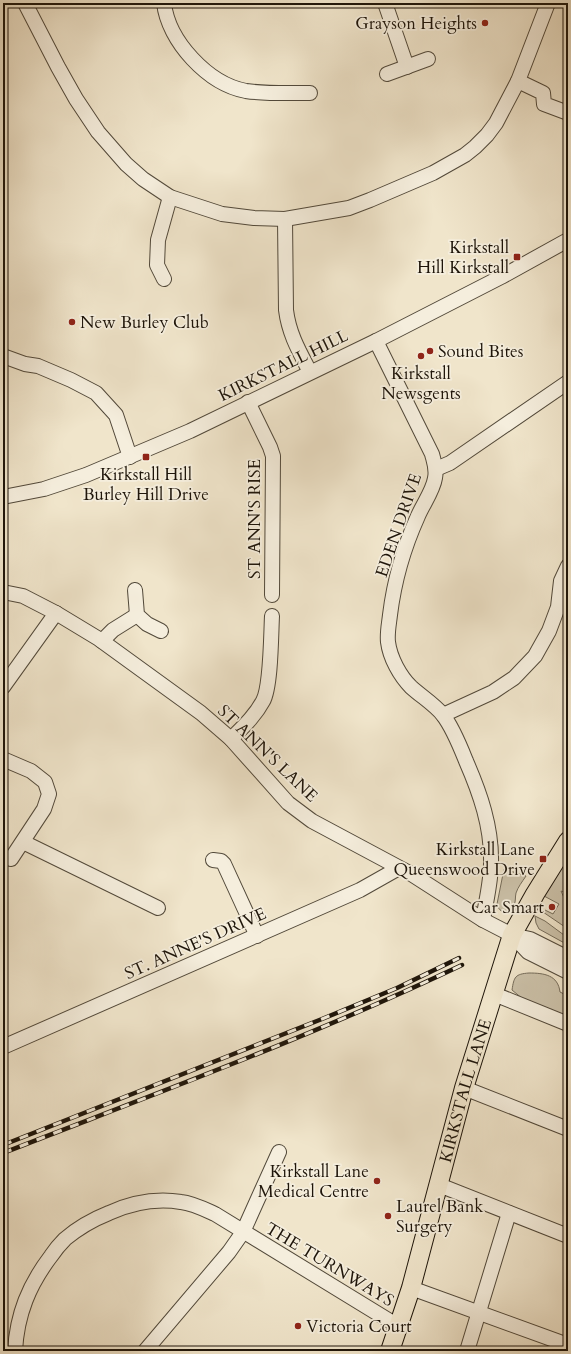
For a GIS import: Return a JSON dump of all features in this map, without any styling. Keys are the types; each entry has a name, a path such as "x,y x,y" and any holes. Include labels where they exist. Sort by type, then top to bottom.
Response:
{"main road":[{"name":"KIRKSTALL LANE","path":"390,1351 411,1288 464,1088 512,935 568,841"}],"street":[{"path":"25,3 76,99 98,132 126,164 143,179 170,197 204,209 222,214 254,218 285,219 349,208 417,181 465,155 475,147 496,123 518,81 548,3"},
{"path":"164,3 168,19 180,42 200,66 212,77 244,91 263,93 310,93"},
{"path":"385,3 407,67"},
{"path":"387,74 428,59"},
{"path":"518,81 543,93 544,104 568,113"},
{"path":"164,279 157,264 158,240 170,197"},
{"path":"285,219 286,310 288,325 293,339 310,372"},
{"name":"KIRKSTALL HILL","path":"3,497 44,489 86,475 190,431 376,341 501,277 568,240"},
{"name":"EDEN DRIVE","path":"376,341 432,454 436,469 432,486 418,515 403,556 391,607 388,642 391,654 403,677 411,687 443,715 451,728 473,777 483,805 491,846 490,883 483,920"},
{"path":"3,356 25,364 38,366 72,380 96,393 116,415 130,457"},
{"path":"436,469 450,463 568,382"},
{"name":"ST ANN'S RISE","path":"248,402 273,456 272,594"},
{"path":"443,715 493,692 514,678 535,656 563,603 561,580 568,566"},
{"path":"135,590 137,615 147,624 161,631"},
{"name":"ST ANN'S LANE","path":"3,592 23,596 56,613 102,641 201,713 231,739 291,805 312,821 399,868 483,920 512,935"},
{"path":"3,687 56,613"},
{"path":"102,641 113,630 137,615"},
{"path":"231,739 248,721 264,700 268,686 272,616"},
{"path":"3,759 31,771 45,782 49,794 44,809 11,859"},
{"path":"23,842 158,908"},
{"path":"213,860 221,861 224,864 257,936"},
{"name":"ST. ANNE'S DRIVE","path":"3,1047 360,890 399,868"},
{"path":"512,935 530,940 568,958"},
{"path":"512,935 528,952 568,972"},
{"path":"494,994 568,1024"},
{"path":"464,1088 568,1130"},
{"path":"243,1232 279,1152"},
{"path":"439,1185 568,1236"},
{"name":"THE TURNWAYS","path":"15,1351 16,1334 24,1303 41,1270 64,1240 90,1222 116,1209 146,1202 163,1200 182,1202 215,1214 398,1326"},
{"path":"467,1351 509,1212"},
{"name":"THE TURNWAYS","path":"145,1351 229,1252 243,1232"},
{"path":"411,1288 568,1345"}],"shaded area":[{"path":"568,864 568,894 561,891 568,907 568,929 543,912 545,910 553,914 559,904 544,896 560,868"},
{"path":"504,869 526,876 517,891 515,904 507,912 500,910 497,904"},
{"path":"535,916 545,921 568,938 568,945 539,929"},
{"path":"529,973 549,976 559,986 560,992 568,996 568,1019 529,1004 512,990 515,979 518,975"}],"railway":[{"path":"3,1145 322,1019 397,988 459,958"},
{"path":"3,1153 292,1040 462,965"}],"place":[{"name":"Grayson Heights","path":"485,23"},
{"name":"Kirkstall Hill Kirkstall","path":"517,257"},
{"name":"New Burley Club","path":"72,322"},
{"name":"Sound Bites","path":"430,351"},
{"name":"Kirkstall Newsgents","path":"421,356"},
{"name":"Kirkstall Hill Burley Hill Drive","path":"146,457"},
{"name":"Kirkstall Lane Queenswood Drive","path":"543,859"},
{"name":"Car Smart","path":"552,907"},
{"name":"Kirkstall Lane Medical Centre","path":"377,1181"},
{"name":"Laurel Bank Surgery","path":"388,1216"},
{"name":"Victoria Court","path":"298,1326"}]}
